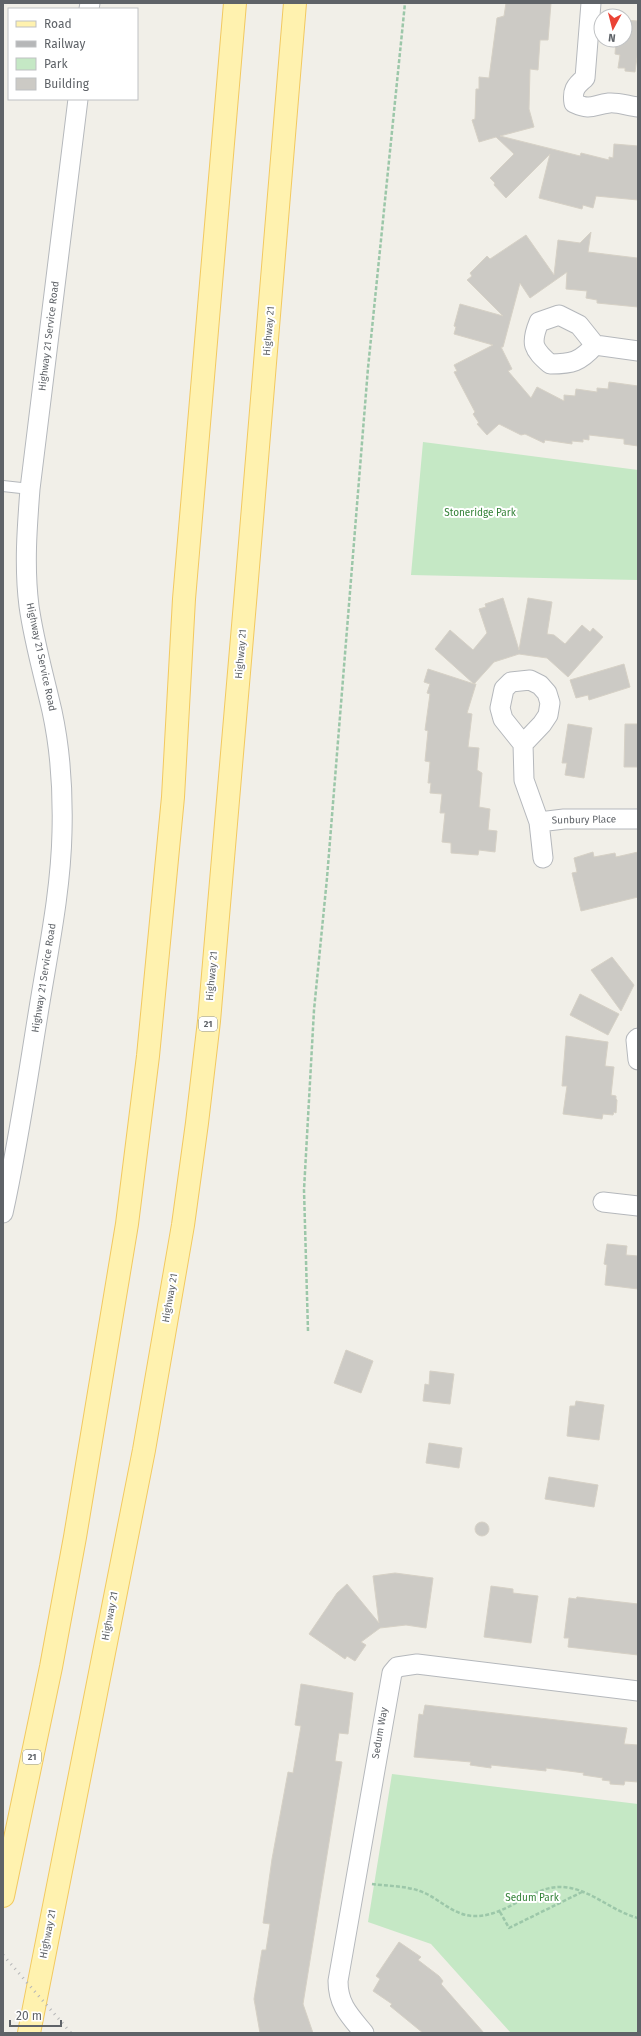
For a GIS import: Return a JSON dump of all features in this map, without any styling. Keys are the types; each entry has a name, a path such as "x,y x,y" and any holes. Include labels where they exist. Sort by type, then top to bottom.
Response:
{"main road":[{"name":"21","path":"3,1896 51,1667 76,1537 127,1224 147,1064 158,966 173,797 184,599 235,3"},
{"name":"Highway 21","path":"29,2033 144,1450 183,1225 197,1123 208,1021 248,575 295,3"}],"street":[{"path":"591,3 585,78 577,84 573,92 574,103 585,108 595,108 609,103 638,107"},
{"name":"Highway 21 Service Road","path":"3,1213 14,1165 55,907 62,831 58,754 52,712 36,643 28,591 26,562 30,489 78,100"},
{"path":"595,346 638,351"},
{"name":"Sunbury Place","path":"523,744 524,780 539,822 564,819 638,819"},
{"path":"539,822 542,858"},
{"path":"638,1038 636,1040 638,1060"},
{"path":"603,1202 638,1206"},
{"name":"Sedum Way","path":"364,2033 344,2008 338,1994 338,1981 392,1673 397,1667 418,1664 638,1691"}],"lane":[{"path":"3,486 30,489"}],"path":[{"path":"308,1331 304,1190 314,1010 368,368 405,3"},
{"path":"371,1884 420,1891 454,1912 471,1916 486,1916 500,1912 550,1888 563,1887 595,1896 621,1913 638,1918"},
{"path":"500,1912 509,1928 583,1892"}],"green space":[{"name":"Stoneridge Park","path":"423,442 638,470 638,580 411,575"},
{"name":"Sedum Park","path":"392,1774 638,1804 638,2033 511,2033 431,1944 368,1922"}],"building":[{"path":"506,3 551,3 548,40 540,40 538,70 530,69 529,109 534,127 500,136 580,156 581,153 609,160 609,157 613,158 614,144 638,146 638,200 596,196 593,208 583,205 582,209 539,198 550,154 506,198 494,185 495,183 490,178 514,154 496,137 479,142 472,120 475,119 476,89 479,89 479,77 489,78 497,18 504,16"},
{"path":"633,21 638,21 638,50 635,72 625,71 625,68 618,68 620,55 615,54 615,48 633,48"},
{"path":"591,232 588,252 637,258 638,307 597,303 597,300 586,298 587,291 566,289 567,272 530,298 520,283 503,347 501,347 512,369 508,371 531,398 537,387 564,401 564,395 575,396 576,389 597,392 597,388 608,389 609,382 638,386 638,446 624,444 624,439 589,435 589,440 583,439 583,442 572,441 572,444 545,440 544,443 525,434 521,435 499,424 487,435 477,424 479,423 473,414 475,412 454,372 457,371 454,365 493,345 454,334 456,327 454,326 460,304 503,316 467,280 472,276 470,273 487,256 490,259 526,235 554,275 558,240 580,243"},
{"path":"503,598 519,650 528,598 552,602 547,634 554,635 565,644 582,625 590,632 593,628 603,637 568,677 547,658 519,654 494,662 474,684 435,649 450,630 473,650 487,633 479,609 486,607 485,604"},
{"path":"624,664 630,687 589,700 588,695 576,698 570,680"},
{"path":"428,669 476,684 467,713 472,714 468,747 479,748 477,770 482,773 479,807 490,809 488,830 497,831 495,852 479,850 478,855 451,853 451,843 442,842 445,813 440,813 442,794 430,793 431,783 428,783 430,762 425,761 428,731 425,730 430,694 427,693 430,684 424,682"},
{"path":"568,724 592,728 584,778 565,775 567,763 562,763"},
{"path":"625,724 638,724 638,767 624,767"},
{"path":"593,852 594,857 615,853 616,857 638,852 638,897 581,911 572,873 577,872 574,858"},
{"path":"612,957 634,985 621,1011 591,970"},
{"path":"580,994 619,1014 608,1035 570,1015"},
{"path":"566,1036 608,1042 605,1066 614,1067 611,1095 616,1096 617,1100 616,1113 614,1112 613,1115 603,1114 602,1119 563,1114 567,1086 562,1086"},
{"path":"607,1244 627,1246 626,1255 638,1256 638,1289 605,1285 607,1265 604,1264"},
{"path":"346,1350 373,1361 361,1393 334,1383"},
{"path":"430,1371 454,1374 450,1404 423,1401 425,1384 429,1385"},
{"path":"576,1401 604,1405 599,1440 567,1436 570,1406 575,1406"},
{"path":"429,1443 462,1448 459,1468 426,1463"},
{"path":"549,1477 598,1485 594,1507 545,1499"},
{"path":"479,1522 485,1522 489,1526 489,1532 485,1536 479,1536 475,1532 475,1526"},
{"path":"395,1573 433,1578 426,1628 406,1625 380,1628 361,1642 366,1645 355,1661 347,1656 345,1659 309,1634 337,1593 347,1584 379,1623 373,1576"},
{"path":"491,1586 513,1589 513,1593 538,1596 531,1643 484,1637"},
{"path":"577,1597 638,1604 638,1655 568,1647 569,1638 564,1638 569,1598 576,1599"},
{"path":"301,1684 353,1693 348,1734 339,1733 335,1761 342,1762 303,2004 313,2033 260,2033 254,1999 262,1950 266,1950 270,1924 263,1923 272,1859 288,1772 293,1773 301,1726 295,1725"},
{"path":"425,1705 627,1728 624,1744 638,1745 638,1782 625,1781 624,1785 610,1784 610,1781 602,1780 603,1778 583,1775 584,1773 546,1768 546,1771 491,1765 491,1768 470,1765 471,1762 414,1757 419,1714 423,1715"},
{"path":"399,1942 421,1957 418,1960 439,1976 443,1981 441,1984 484,2033 423,2033 390,2006 392,2004 373,1991 380,1979 376,1976"}],"railway":[{"path":"3,1955 71,2033"}]}
